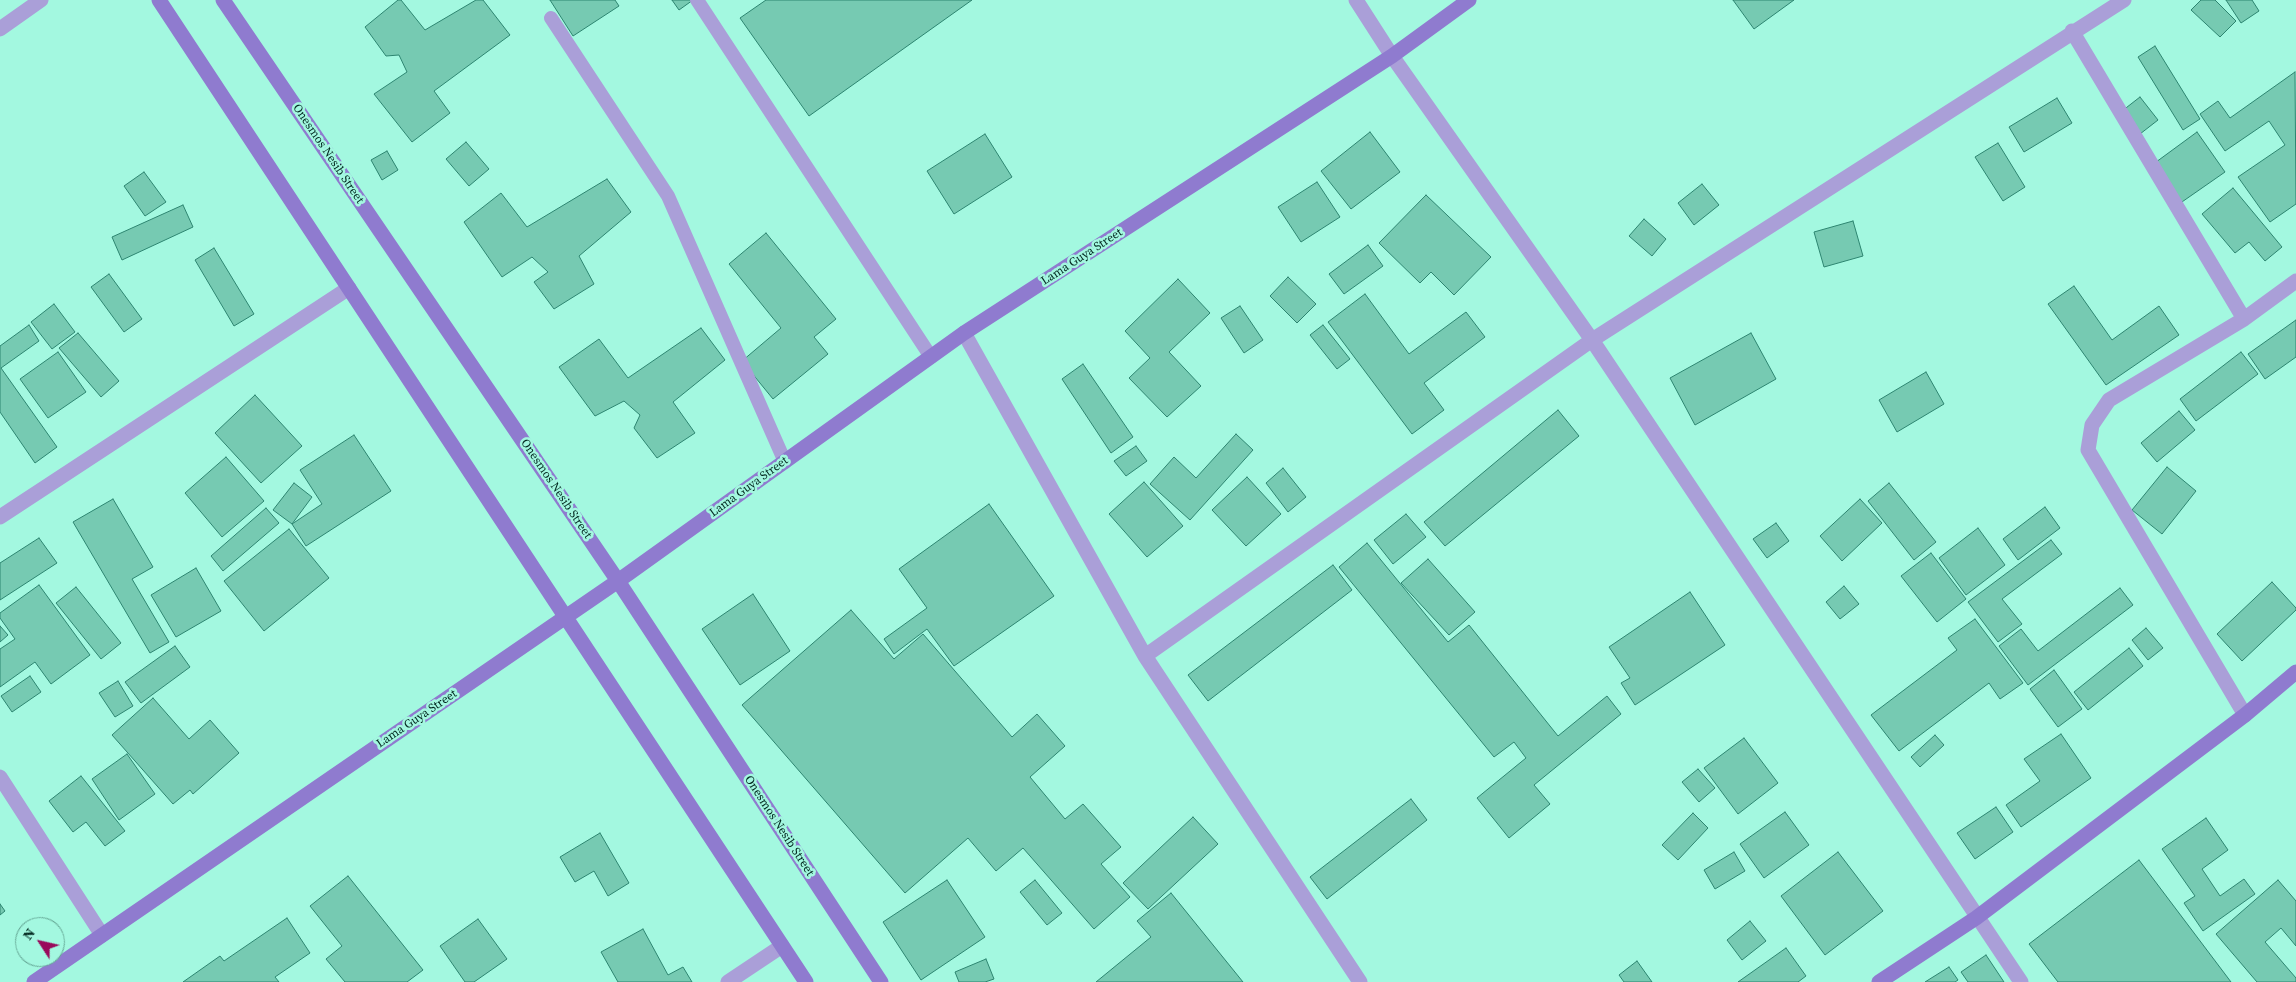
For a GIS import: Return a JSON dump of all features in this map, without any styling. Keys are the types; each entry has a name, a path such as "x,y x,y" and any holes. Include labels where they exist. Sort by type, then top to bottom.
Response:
{"street":[{"path":"0,29 41,0"},
{"path":"159,0 806,982"},
{"name":"Onesmos Nesib Street","path":"223,0 618,581 881,982"},
{"path":"1356,0 1392,56 1592,340 1976,918 2021,982"},
{"name":"Lama Guya Street","path":"34,982 618,581 964,334 1392,56 1469,0"},
{"path":"1145,656 1592,340 2072,31 2124,0"},
{"path":"2072,31 2244,319"},
{"path":"2245,715 2088,450 2092,425 2109,400 2244,319 2296,281"},
{"path":"0,517 349,288"},
{"path":"964,334 1145,656 1360,982"},
{"path":"1879,982 1976,918 2245,715 2296,672"},
{"path":"0,777 102,935"},
{"path":"728,982 782,946"}],"lane":[{"path":"697,0 931,357"},
{"path":"550,18 668,196 785,462"}],"building":[{"path":"398,0 401,0 425,30 476,0 483,0 510,35 434,91 450,113 412,142 374,94 407,72 399,55 386,56 365,27"},
{"path":"550,0 615,0 619,6 573,36"},
{"path":"672,0 693,0 679,10"},
{"path":"766,0 972,0 809,116 740,18"},
{"path":"1733,0 1794,0 1754,29"},
{"path":"2201,0 2215,0 2236,21 2220,37 2191,10"},
{"path":"2226,0 2252,0 2259,11 2241,23"},
{"path":"2155,46 2200,119 2183,130 2138,57"},
{"path":"2295,72 2296,204 2270,222 2238,177 2285,145 2269,121 2225,151 2200,114 2218,101 2230,118"},
{"path":"2140,97 2158,120 2140,134 2122,111"},
{"path":"2057,98 2072,123 2024,152 2009,127"},
{"path":"1370,132 1400,172 1351,209 1321,171"},
{"path":"2197,132 2225,172 2179,204 2152,165"},
{"path":"985,134 1012,177 954,214 927,171"},
{"path":"466,142 489,169 469,186 446,159"},
{"path":"1998,143 2025,187 2003,201 1975,157"},
{"path":"387,151 398,170 382,180 371,160"},
{"path":"144,172 166,202 145,216 124,186"},
{"path":"607,179 631,212 579,256 594,284 554,309 534,282 548,272 532,257 502,277 464,222 501,193 527,227"},
{"path":"1317,182 1340,217 1301,242 1278,207"},
{"path":"1702,184 1719,205 1694,225 1678,203"},
{"path":"2233,188 2282,247 2265,261 2249,242 2235,253 2202,214"},
{"path":"1426,195 1491,257 1454,295 1431,272 1420,283 1379,243"},
{"path":"183,205 193,227 122,260 112,237"},
{"path":"1644,219 1666,239 1652,256 1629,236"},
{"path":"1853,221 1863,256 1824,267 1814,232"},
{"path":"766,233 836,319 814,337 828,354 773,399 742,361 781,328 729,264"},
{"path":"1368,245 1383,266 1344,294 1329,274"},
{"path":"214,248 254,314 234,326 195,260"},
{"path":"109,274 142,319 124,332 91,287"},
{"path":"1288,277 1316,304 1297,323 1270,296"},
{"path":"1178,279 1210,313 1169,352 1201,386 1167,417 1129,378 1150,358 1125,331"},
{"path":"2074,286 2112,340 2159,306 2179,335 2106,385 2048,304"},
{"path":"1365,294 1409,354 1466,312 1485,337 1424,383 1444,410 1412,434 1328,322"},
{"path":"54,304 75,332 52,349 31,322"},
{"path":"1240,306 1263,340 1244,353 1221,318"},
{"path":"2296,320 2296,357 2265,379 2248,354"},
{"path":"29,325 39,341 1,368 57,447 35,463 0,412 0,346"},
{"path":"1323,325 1350,359 1337,369 1310,335"},
{"path":"701,328 725,360 673,402 695,433 657,458 634,428 640,415 624,401 595,416 559,367 599,339 628,378"},
{"path":"78,333 119,381 101,397 59,348"},
{"path":"1751,333 1776,379 1695,425 1670,378"},
{"path":"58,352 86,392 48,418 20,379"},
{"path":"2241,352 2258,374 2196,421 2180,399"},
{"path":"1083,364 1133,437 1111,453 1062,379"},
{"path":"1926,372 1944,404 1897,432 1879,400"},
{"path":"255,395 302,446 261,483 215,433"},
{"path":"1558,410 1579,436 1445,546 1424,522"},
{"path":"2179,411 2195,430 2157,462 2141,443"},
{"path":"1236,434 1253,450 1190,520 1150,484 1174,457 1196,478"},
{"path":"354,435 391,491 306,546 292,524 322,504 300,470"},
{"path":"1136,446 1147,461 1126,476 1114,461"},
{"path":"226,457 264,501 222,537 185,493"},
{"path":"2167,467 2196,491 2162,534 2132,510"},
{"path":"1283,468 1306,497 1288,512 1266,483"},
{"path":"1247,477 1281,514 1246,546 1212,510"},
{"path":"1144,482 1183,526 1147,557 1109,514"},
{"path":"294,483 312,497 292,524 273,510"},
{"path":"1889,483 1936,542 1914,560 1868,501"},
{"path":"113,499 153,567 132,579 169,642 150,653 73,522"},
{"path":"1860,499 1882,523 1842,561 1820,536"},
{"path":"989,504 1054,596 954,666 927,629 894,654 884,639 927,608 899,569"},
{"path":"2045,507 2060,528 2018,560 2003,539"},
{"path":"266,508 279,523 223,571 211,556"},
{"path":"1406,514 1426,537 1393,564 1374,540"},
{"path":"1776,523 1789,541 1767,558 1753,539"},
{"path":"1978,528 2005,565 1966,595 1939,558"},
{"path":"289,529 329,578 264,631 224,581"},
{"path":"39,538 57,563 0,600 0,563"},
{"path":"2051,540 2062,554 2002,599 2022,624 1998,642 1968,602"},
{"path":"1367,543 1448,642 1469,625 1558,736 1607,696 1621,714 1534,785 1550,804 1509,838 1477,798 1526,758 1514,742 1494,757 1339,567"},
{"path":"1931,553 1966,599 1937,622 1901,576"},
{"path":"1428,559 1475,612 1449,635 1401,583"},
{"path":"1333,565 1352,590 1208,701 1188,675"},
{"path":"196,568 221,611 176,637 151,595"},
{"path":"2272,582 2296,610 2242,661 2217,634"},
{"path":"39,585 90,655 51,684 35,662 0,687 0,649 15,639 0,618 0,613"},
{"path":"1844,586 1859,604 1840,619 1826,602"},
{"path":"76,587 121,643 101,659 56,603"},
{"path":"2120,588 2133,605 2028,685 1999,646 2021,629 2038,651"},
{"path":"1690,592 1725,645 1635,705 1621,683 1630,678 1609,647"},
{"path":"753,594 790,651 740,685 702,629"},
{"path":"851,610 894,659 923,634 1012,737 1037,714 1065,746 1030,777 1065,819 1083,804 1121,847 1101,864 1130,897 1094,929 1023,848 996,871 968,838 905,893 742,705"},
{"path":"1975,619 2023,683 2000,699 1989,683 1899,751 1871,715 1957,650 1948,638"},
{"path":"0,626 8,635 0,642"},
{"path":"2146,628 2163,648 2148,660 2132,640"},
{"path":"175,646 190,667 141,703 125,682"},
{"path":"2129,648 2143,666 2088,710 2074,692"},
{"path":"2054,670 2082,709 2058,727 2030,689"},
{"path":"30,676 41,692 12,712 1,696"},
{"path":"118,681 133,706 115,717 99,693"},
{"path":"153,698 189,739 210,720 239,753 193,794 190,790 173,804 112,735"},
{"path":"2061,734 2091,778 2021,827 2006,805 2040,781 2024,759"},
{"path":"1935,735 1944,745 1920,767 1911,757"},
{"path":"1744,738 1778,783 1738,814 1704,768"},
{"path":"127,754 155,794 119,820 92,779"},
{"path":"1698,769 1715,788 1699,802 1682,782"},
{"path":"81,776 125,831 105,846 86,822 73,832 49,801"},
{"path":"1411,799 1427,820 1327,899 1310,877"},
{"path":"1996,807 2013,832 1975,859 1957,833"},
{"path":"1785,812 1809,845 1764,878 1740,844"},
{"path":"1693,813 1708,828 1678,860 1662,845"},
{"path":"1193,817 1218,844 1148,909 1123,883"},
{"path":"2206,818 2228,850 2202,869 2220,896 2244,879 2255,894 2203,931 2184,903 2195,896 2162,849"},
{"path":"600,833 629,883 608,896 594,871 575,882 560,857"},
{"path":"1734,852 1745,871 1715,889 1704,870"},
{"path":"1838,852 1883,911 1825,955 1781,896"},
{"path":"2139,860 2231,982 2058,982 2029,944"},
{"path":"348,876 423,970 407,982 345,982 326,959 342,946 310,906"},
{"path":"947,880 985,937 921,980 883,922"},
{"path":"1035,880 1062,913 1047,925 1020,892"},
{"path":"2278,880 2296,901 2296,946 2281,928 2265,942 2296,978 2296,982 2257,982 2216,934"},
{"path":"1171,893 1243,982 1096,982 1151,937 1137,921"},
{"path":"0,904 5,911 0,915"},
{"path":"287,918 310,953 275,977 279,982 183,982 220,956 224,961"},
{"path":"478,919 507,959 474,982 465,982 440,946"},
{"path":"1750,921 1766,941 1742,960 1727,940"},
{"path":"643,929 668,975 683,967 692,982 618,982 601,952"},
{"path":"1786,948 1806,976 1798,982 1738,982"},
{"path":"1986,955 2004,982 1968,982 1961,972"},
{"path":"986,959 994,979 985,982 959,982 955,972"},
{"path":"1637,961 1652,982 1624,982 1619,975"},
{"path":"1949,967 1958,980 1955,982 1925,982"}]}
